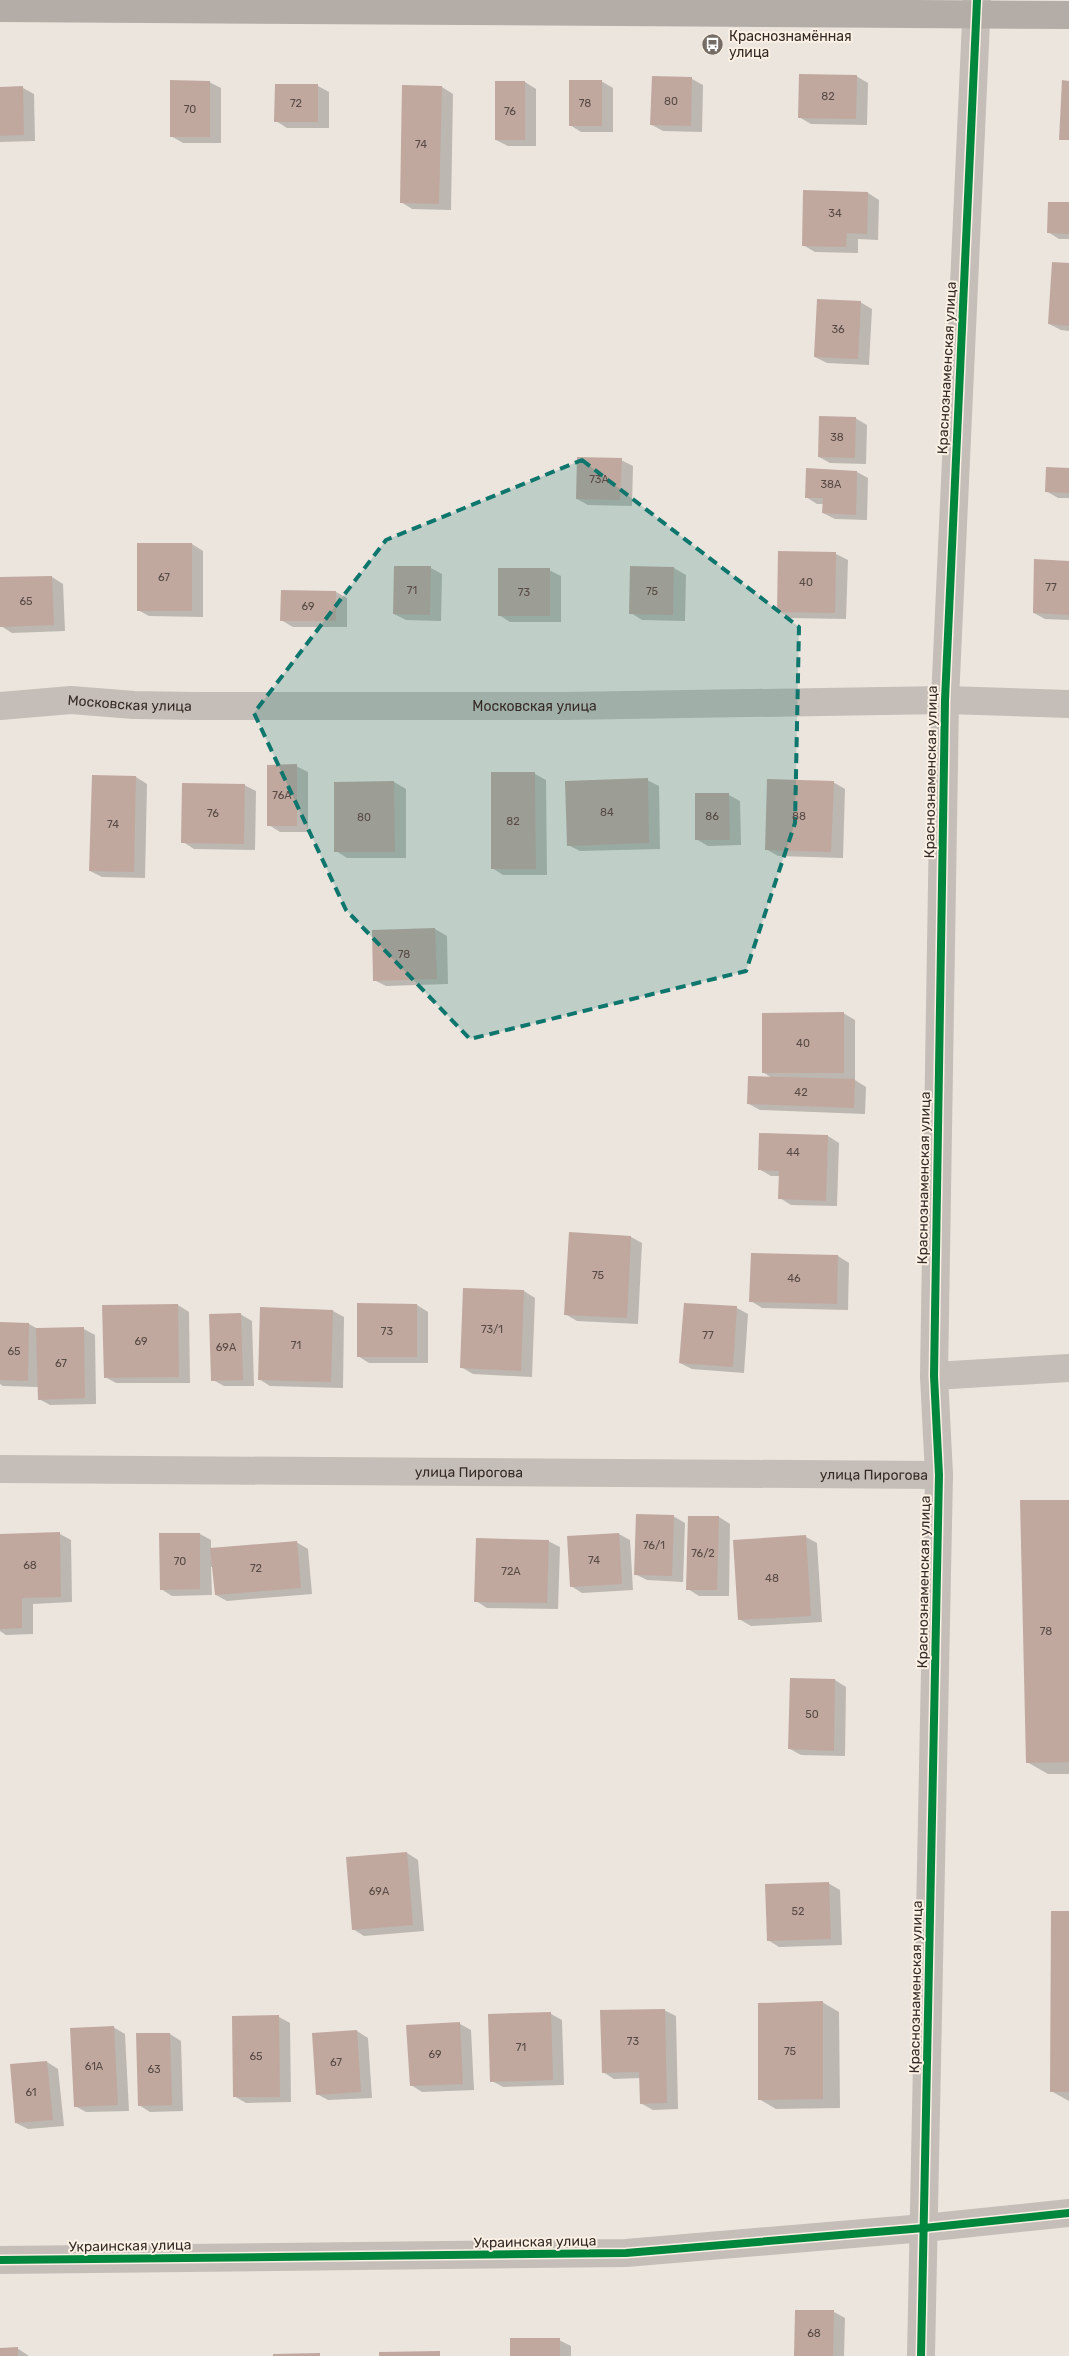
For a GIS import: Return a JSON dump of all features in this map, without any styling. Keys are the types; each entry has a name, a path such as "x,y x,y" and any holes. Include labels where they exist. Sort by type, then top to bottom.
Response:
{"main road":[{"path":"0,8 977,6 1069,14"}],"street":[{"name":"Краснознаменская улица","path":"921,2356 939,1476 934,1376 945,700 977,6"},
{"name":"Московская улица","path":"0,706 71,700 134,705 195,706 565,706 945,700 1069,704"},
{"path":"934,1376 1069,1368"},
{"name":"улица Пирогова","path":"0,1469 939,1476"},
{"name":"Украинская улица","path":"0,2260 626,2253 924,2228 1069,2213"}],"highlighted area":[{"path":"582,460 799,627 795,823 746,971 470,1039 346,910 254,713 386,540"}],"building":[{"path":"799,74 857,75 856,119 798,118"},
{"path":"652,76 692,77 691,126 650,125"},
{"path":"170,80 210,81 210,137 170,137"},
{"path":"569,80 602,80 602,126 569,126"},
{"path":"1062,80 1069,81 1069,140 1059,140"},
{"path":"495,81 525,81 525,140 495,140"},
{"path":"275,84 318,84 318,122 274,122"},
{"path":"402,85 442,86 439,204 400,203"},
{"path":"23,86 24,135 0,136 0,87"},
{"path":"803,190 868,192 867,234 847,233 846,247 802,246"},
{"path":"1048,202 1069,202 1069,234 1047,233"},
{"path":"1052,262 1069,263 1069,326 1048,324"},
{"path":"817,299 861,301 858,359 814,357"},
{"path":"819,416 856,417 855,458 818,457"},
{"path":"577,457 622,458 620,500 576,499"},
{"path":"1046,467 1069,468 1069,493 1045,492"},
{"path":"806,468 857,471 856,515 822,513 823,498 805,498"},
{"path":"137,543 192,543 192,611 137,611"},
{"path":"778,551 836,552 835,613 777,612"},
{"path":"1034,559 1069,561 1069,615 1033,613"},
{"path":"394,566 431,566 430,615 393,614"},
{"path":"630,566 674,567 673,615 629,614"},
{"path":"498,568 550,568 550,616 498,616"},
{"path":"52,576 54,625 0,627 0,577"},
{"path":"281,590 336,591 336,621 280,621"},
{"path":"297,764 297,826 267,826 267,765"},
{"path":"491,772 535,772 536,869 491,869"},
{"path":"92,775 136,776 134,872 89,871"},
{"path":"648,778 649,843 567,846 565,781"},
{"path":"767,779 834,781 831,852 765,850"},
{"path":"394,781 395,852 334,852 334,782"},
{"path":"182,783 245,784 244,844 181,843"},
{"path":"695,793 729,793 730,840 695,840"},
{"path":"435,928 437,979 373,981 372,930"},
{"path":"844,1012 844,1073 762,1073 762,1013"},
{"path":"748,1076 855,1079 854,1108 747,1104"},
{"path":"759,1133 828,1135 826,1201 778,1199 779,1171 758,1170"},
{"path":"569,1232 631,1236 627,1318 564,1315"},
{"path":"751,1253 838,1255 837,1304 749,1302"},
{"path":"463,1288 524,1290 521,1371 460,1368"},
{"path":"357,1303 417,1304 417,1357 357,1357"},
{"path":"684,1303 737,1306 733,1367 679,1363"},
{"path":"178,1304 179,1377 104,1378 102,1305"},
{"path":"260,1307 333,1310 331,1382 258,1380"},
{"path":"241,1313 243,1380 211,1381 209,1314"},
{"path":"0,1322 29,1323 28,1381 0,1380"},
{"path":"84,1327 85,1398 38,1400 36,1328"},
{"path":"1020,1500 1069,1500 1069,1762 1026,1763"},
{"path":"636,1514 674,1515 672,1576 634,1575"},
{"path":"688,1516 719,1516 717,1590 686,1590"},
{"path":"60,1532 61,1597 22,1598 22,1628 0,1629 0,1534"},
{"path":"159,1533 200,1533 200,1589 160,1590"},
{"path":"619,1533 622,1584 570,1587 567,1536"},
{"path":"806,1535 811,1616 738,1620 733,1540"},
{"path":"476,1538 549,1540 547,1603 474,1602"},
{"path":"297,1541 301,1588 215,1595 210,1548"},
{"path":"790,1678 835,1679 834,1751 788,1749"},
{"path":"407,1852 413,1925 352,1930 346,1857"},
{"path":"829,1882 831,1939 767,1941 765,1884"},
{"path":"1051,1911 1069,1911 1069,2092 1050,2092"},
{"path":"823,2001 823,2099 758,2100 758,2003"},
{"path":"665,2009 667,2103 640,2104 639,2072 602,2073 600,2010"},
{"path":"551,2012 553,2080 490,2082 488,2014"},
{"path":"279,2015 280,2097 233,2097 232,2016"},
{"path":"460,2022 463,2084 410,2086 406,2025"},
{"path":"114,2026 118,2105 74,2107 70,2028"},
{"path":"357,2030 361,2092 316,2095 312,2033"},
{"path":"136,2033 170,2033 172,2105 138,2106"},
{"path":"47,2061 53,2120 15,2123 10,2064"},
{"path":"795,2310 834,2310 833,2356 794,2356"},
{"path":"510,2338 560,2338 560,2356 510,2356"},
{"path":"18,2347 18,2356 0,2356 0,2348"},
{"path":"440,2351 440,2356 379,2356 379,2352"},
{"path":"320,2353 320,2356 273,2356 273,2354"}],"cycle path":[{"path":"921,2356 939,1475 934,1376 945,700 977,0"},
{"path":"0,2260 626,2253 924,2228 1069,2213"}],"place":[{"name":"Краснознамённая улица","path":"713,44"}]}
